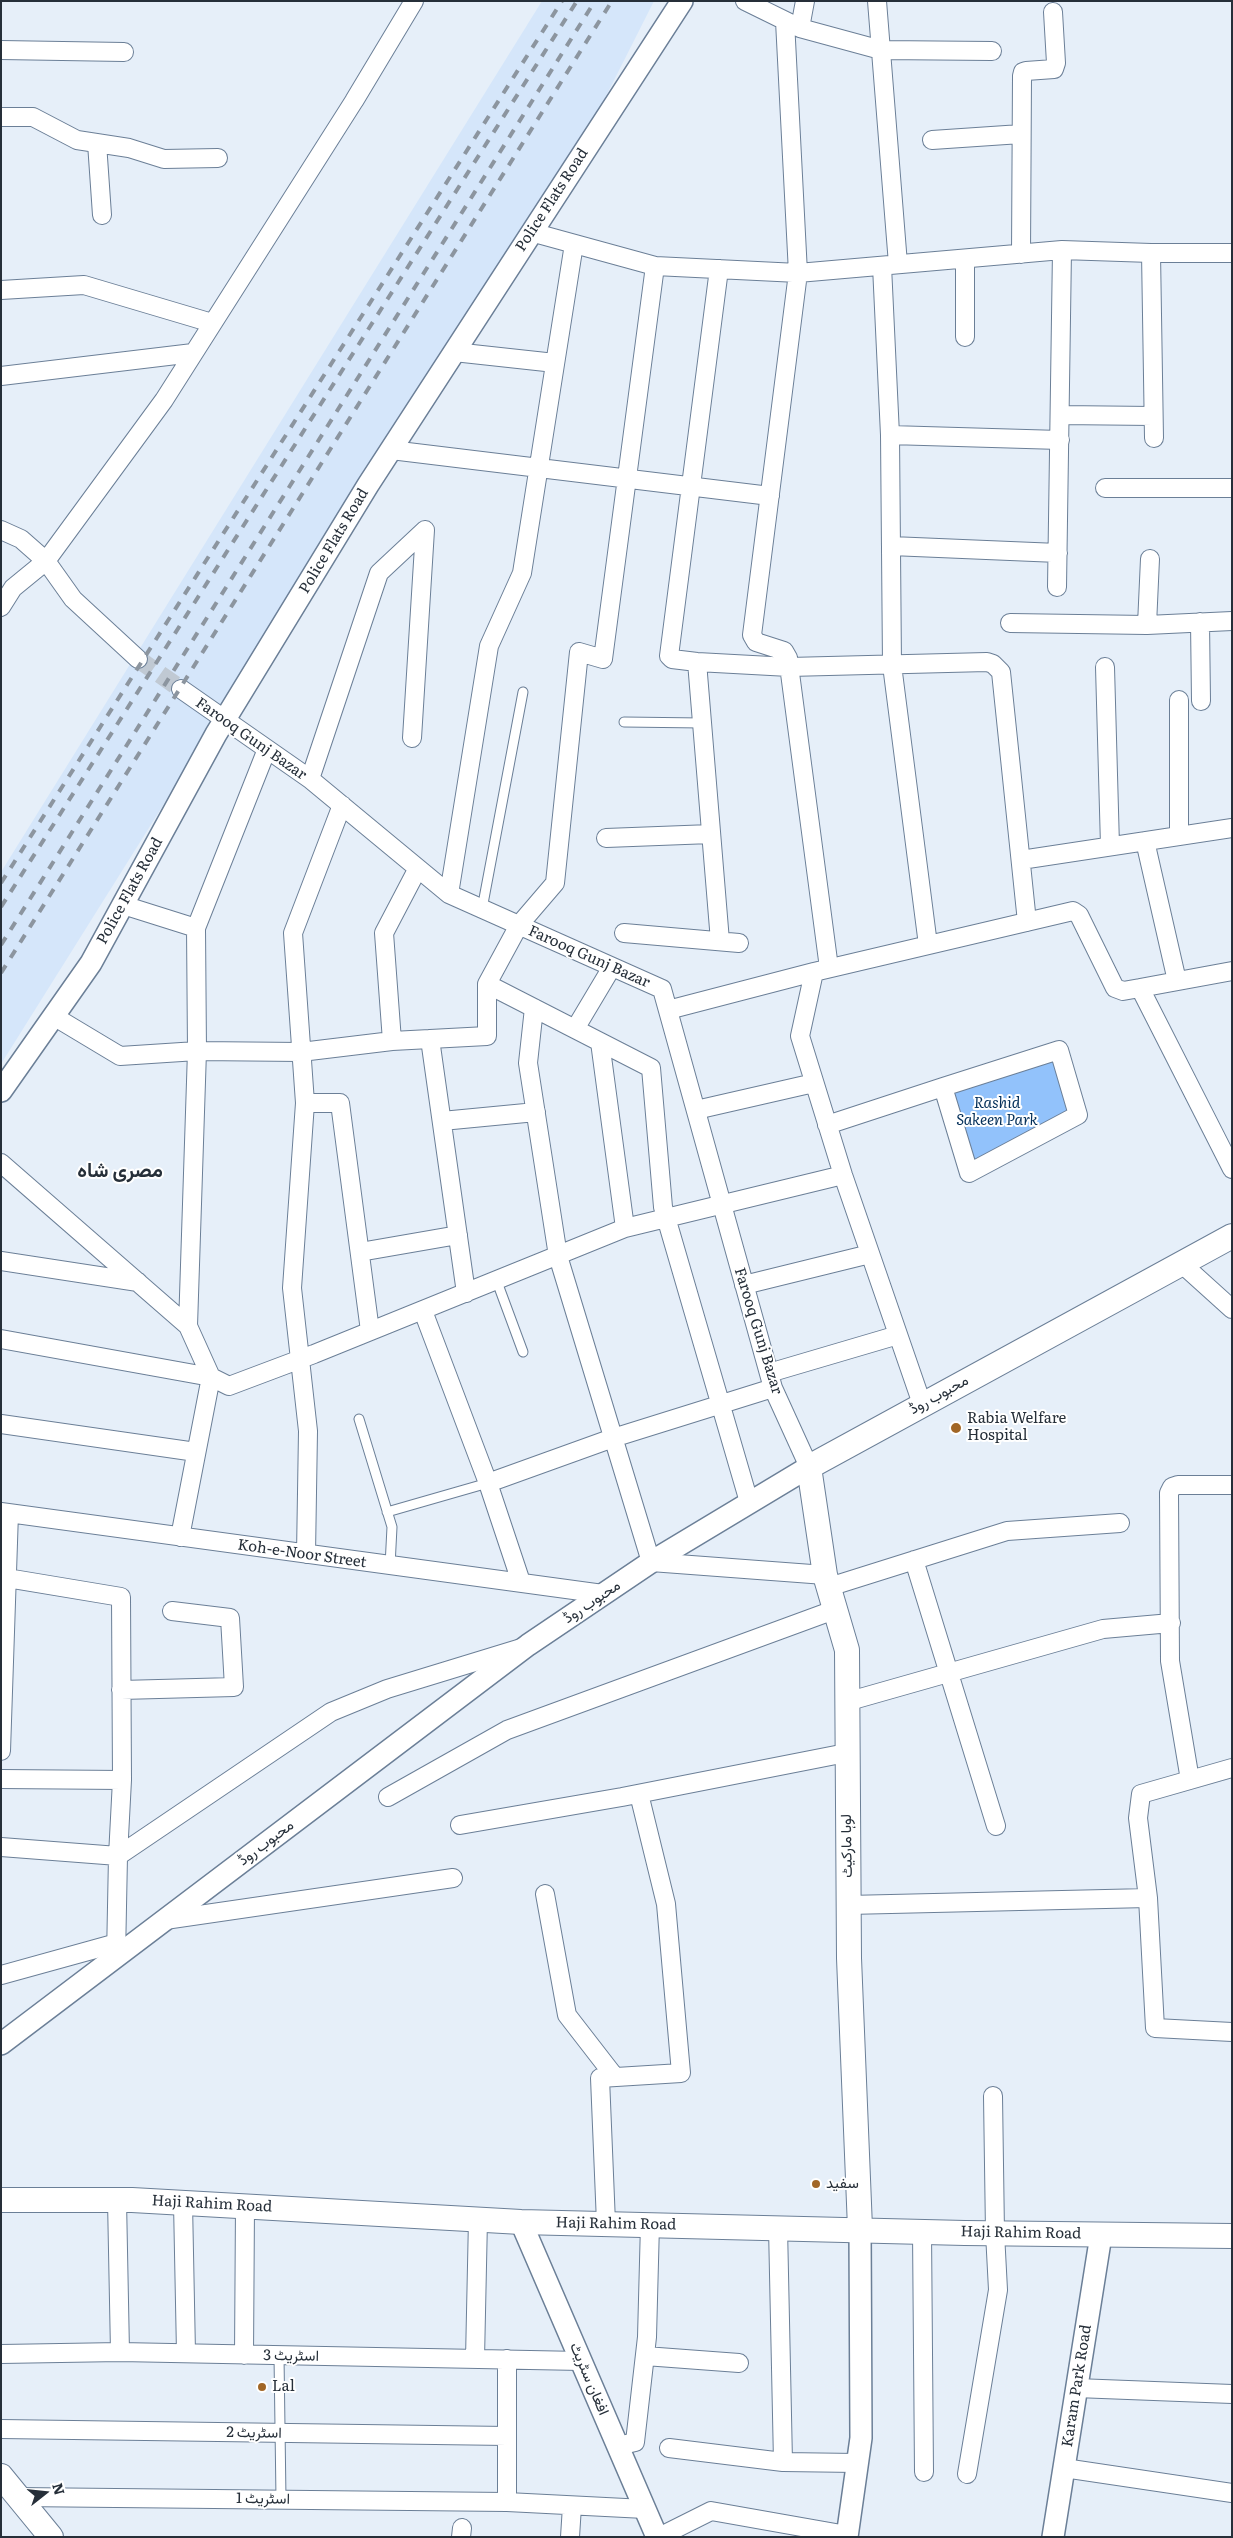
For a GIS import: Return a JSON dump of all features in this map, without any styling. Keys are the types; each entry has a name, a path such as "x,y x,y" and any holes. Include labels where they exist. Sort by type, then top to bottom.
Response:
{"main road":[{"name":"محبوب روڈ","path":"809,1467 1232,1236"},
{"name":"لوہا مارکیٹ","path":"809,1467 827,1581 847,1650 848,1904 860,2228"},
{"name":"Haji Rahim Road","path":"1,2200 117,2200 521,2222 860,2228 995,2233 1232,2236"},
{"path":"1,2476 51,2537"}],"street":[{"path":"1,607 12,588 46,560 164,400 354,101 414,1"},
{"name":"Police Flats Road","path":"1,1091 55,1017 91,963 224,720 391,450 682,1"},
{"path":"745,1 792,24 881,50 992,51"},
{"path":"805,1 792,24 798,273 752,635 756,642 787,653 789,667 821,970 800,1036 843,1175 922,1404"},
{"path":"877,1 881,50 890,265 892,665 928,945"},
{"path":"1021,254 1023,72 1054,69 1056,64 1053,12"},
{"path":"1,50 124,52"},
{"path":"1,117 33,117 76,140 129,148 164,159 218,158"},
{"path":"932,140 1021,134"},
{"path":"97,143 102,215"},
{"path":"531,232 655,266 798,273 1062,250 1151,254 1232,253"},
{"path":"449,894 489,646 522,573 574,244"},
{"path":"1057,588 1062,250"},
{"path":"1151,254 1154,438"},
{"path":"964,259 964,338"},
{"path":"55,1017 120,1056 197,1051 301,1052 392,1041 487,1036 487,984 519,925 555,883 579,652 603,659 655,266"},
{"path":"719,269 668,652 672,659 789,667 987,662 993,664 1001,672 1027,922"},
{"path":"1,290 84,285 212,323"},
{"path":"454,352 555,363"},
{"path":"1,376 193,353"},
{"path":"1060,415 1153,416"},
{"path":"890,435 1060,440"},
{"path":"391,450 770,496"},
{"path":"1105,488 1232,488"},
{"path":"1,530 21,539 46,560 73,599 138,659"},
{"path":"310,779 379,573 425,530 412,738"},
{"path":"891,546 1058,553"},
{"path":"1147,625 1150,559"},
{"path":"1010,623 1147,625 1232,621"},
{"path":"1200,622 1202,701"},
{"path":"697,662 720,941"},
{"path":"1105,667 1110,846"},
{"name":"Farooq Gunj Bazar","path":"181,690 310,779 449,894 662,989 771,1381 809,1467"},
{"path":"1179,700 1179,836"},
{"path":"188,1326 197,1051 196,928 267,749"},
{"path":"306,1554 308,1431 292,1288 305,1103 293,933 342,805"},
{"path":"1021,860 1232,828"},
{"path":"606,838 711,834"},
{"path":"1145,842 1177,981"},
{"path":"392,1041 384,933 418,870"},
{"path":"123,905 196,928"},
{"path":"668,1010 821,970 1076,912 1115,988 1123,991 1232,971"},
{"path":"624,932 739,943"},
{"path":"575,1029 612,967"},
{"path":"487,984 651,1068 663,1207 749,1502"},
{"path":"1140,988 1232,1169"},
{"path":"534,1008 528,1063 558,1256 651,1562 827,1581 914,1560 1007,1530 1120,1523"},
{"path":"430,1039 466,1293"},
{"path":"600,1042 625,1228"},
{"path":"828,1125 943,1087 1059,1050 1078,1115 969,1173 943,1087"},
{"path":"696,1110 814,1083"},
{"path":"305,1103 340,1104 370,1332"},
{"path":"442,1121 536,1112"},
{"path":"1,1163 188,1326 211,1377 180,1537"},
{"path":"1,1339 211,1377 229,1386 423,1311 496,1279 625,1228 843,1175"},
{"path":"360,1252 458,1235"},
{"path":"744,1286 870,1254"},
{"path":"1,1261 138,1282"},
{"path":"1181,1263 1232,1309"},
{"path":"423,1311 488,1483 521,1582"},
{"path":"488,1483 613,1438 721,1404 771,1381 898,1335"},
{"path":"1,1424 196,1452"},
{"name":"محبوب روڈ","path":"1,2044 116,1950 165,1920 528,1645 651,1562 809,1467"},
{"path":"1190,1780 1170,1661 1169,1493 1172,1488 1178,1485 1232,1485"},
{"path":"1,1750 5,1513"},
{"name":"Koh-e-Noor Street","path":"5,1513 603,1594"},
{"path":"914,1560 996,1826"},
{"path":"1,1975 116,1950 122,1780 121,1597 4,1578"},
{"path":"388,1797 507,1730 834,1610"},
{"path":"121,1690 234,1687 230,1618 172,1612"},
{"path":"846,1702 1104,1629 1170,1623"},
{"path":"1,1847 118,1856 332,1712 387,1689 528,1645"},
{"path":"460,1825 639,1794 846,1753"},
{"path":"1232,1768 1140,1794 1138,1818 1148,1898 1155,2028 1232,2032"},
{"path":"1,1779 122,1780"},
{"path":"606,2223 600,2078 681,2073 666,1904 639,1794"},
{"path":"165,1920 452,1878"},
{"path":"546,1894 567,2015 615,2077"},
{"path":"848,1904 1148,1898"},
{"path":"967,2474 998,2290 995,2233 993,2096"},
{"path":"117,2200 120,2352"},
{"path":"183,2203 186,2353"},
{"path":"244,2355 246,2206"},
{"path":"475,2358 478,2220"},
{"name":"افغان سٹریٹ","path":"521,2222 658,2537"},
{"path":"618,2446 635,2442 645,2356 650,2224"},
{"path":"778,2227 783,2462"},
{"path":"658,2537 711,2511 847,2536 861,2438 860,2228"},
{"path":"922,2231 924,2472"},
{"name":"Karam Park Road","path":"1053,2537 1101,2234"},
{"name":"اسٹریٹ 3","path":"1,2354 120,2352 581,2360"},
{"path":"645,2356 739,2362"},
{"path":"507,2359 507,2502"},
{"path":"1076,2388 1232,2394"},
{"name":"اسٹریٹ 2","path":"1,2430 507,2436"},
{"path":"669,2448 783,2462 857,2463"},
{"path":"1064,2468 1232,2493"},
{"name":"اسٹریٹ 1","path":"18,2497 507,2502 645,2509"},
{"path":"570,2537 572,2506"}],"lane":[{"path":"482,909 522,692"},
{"path":"624,722 702,723"},
{"path":"496,1279 523,1352"},
{"path":"359,1419 392,1527 390,1566"},
{"path":"387,1512 488,1483"},
{"path":"279,2356 281,2500"}],"shaded area":[{"path":"542,1 654,1 600,108 1,1064 1,872"}],"green space":[{"name":"Rashid Sakeen Park","path":"1059,1050 1078,1115 969,1173 943,1087"}],"tunnel":[{"path":"138,659 181,689"}],"railway":[{"path":"1,883 562,1"},
{"path":"1,907 577,1"},
{"path":"1,945 595,1"},
{"path":"1,973 612,1"}],"place":[{"name":"Rabia Welfare Hospital","path":"956,1428"},
{"name":"سفید","path":"816,2184"},
{"name":"Lal","path":"262,2387"}],"district":[{"name":"مصری شاہ","path":"120,1171"}]}
